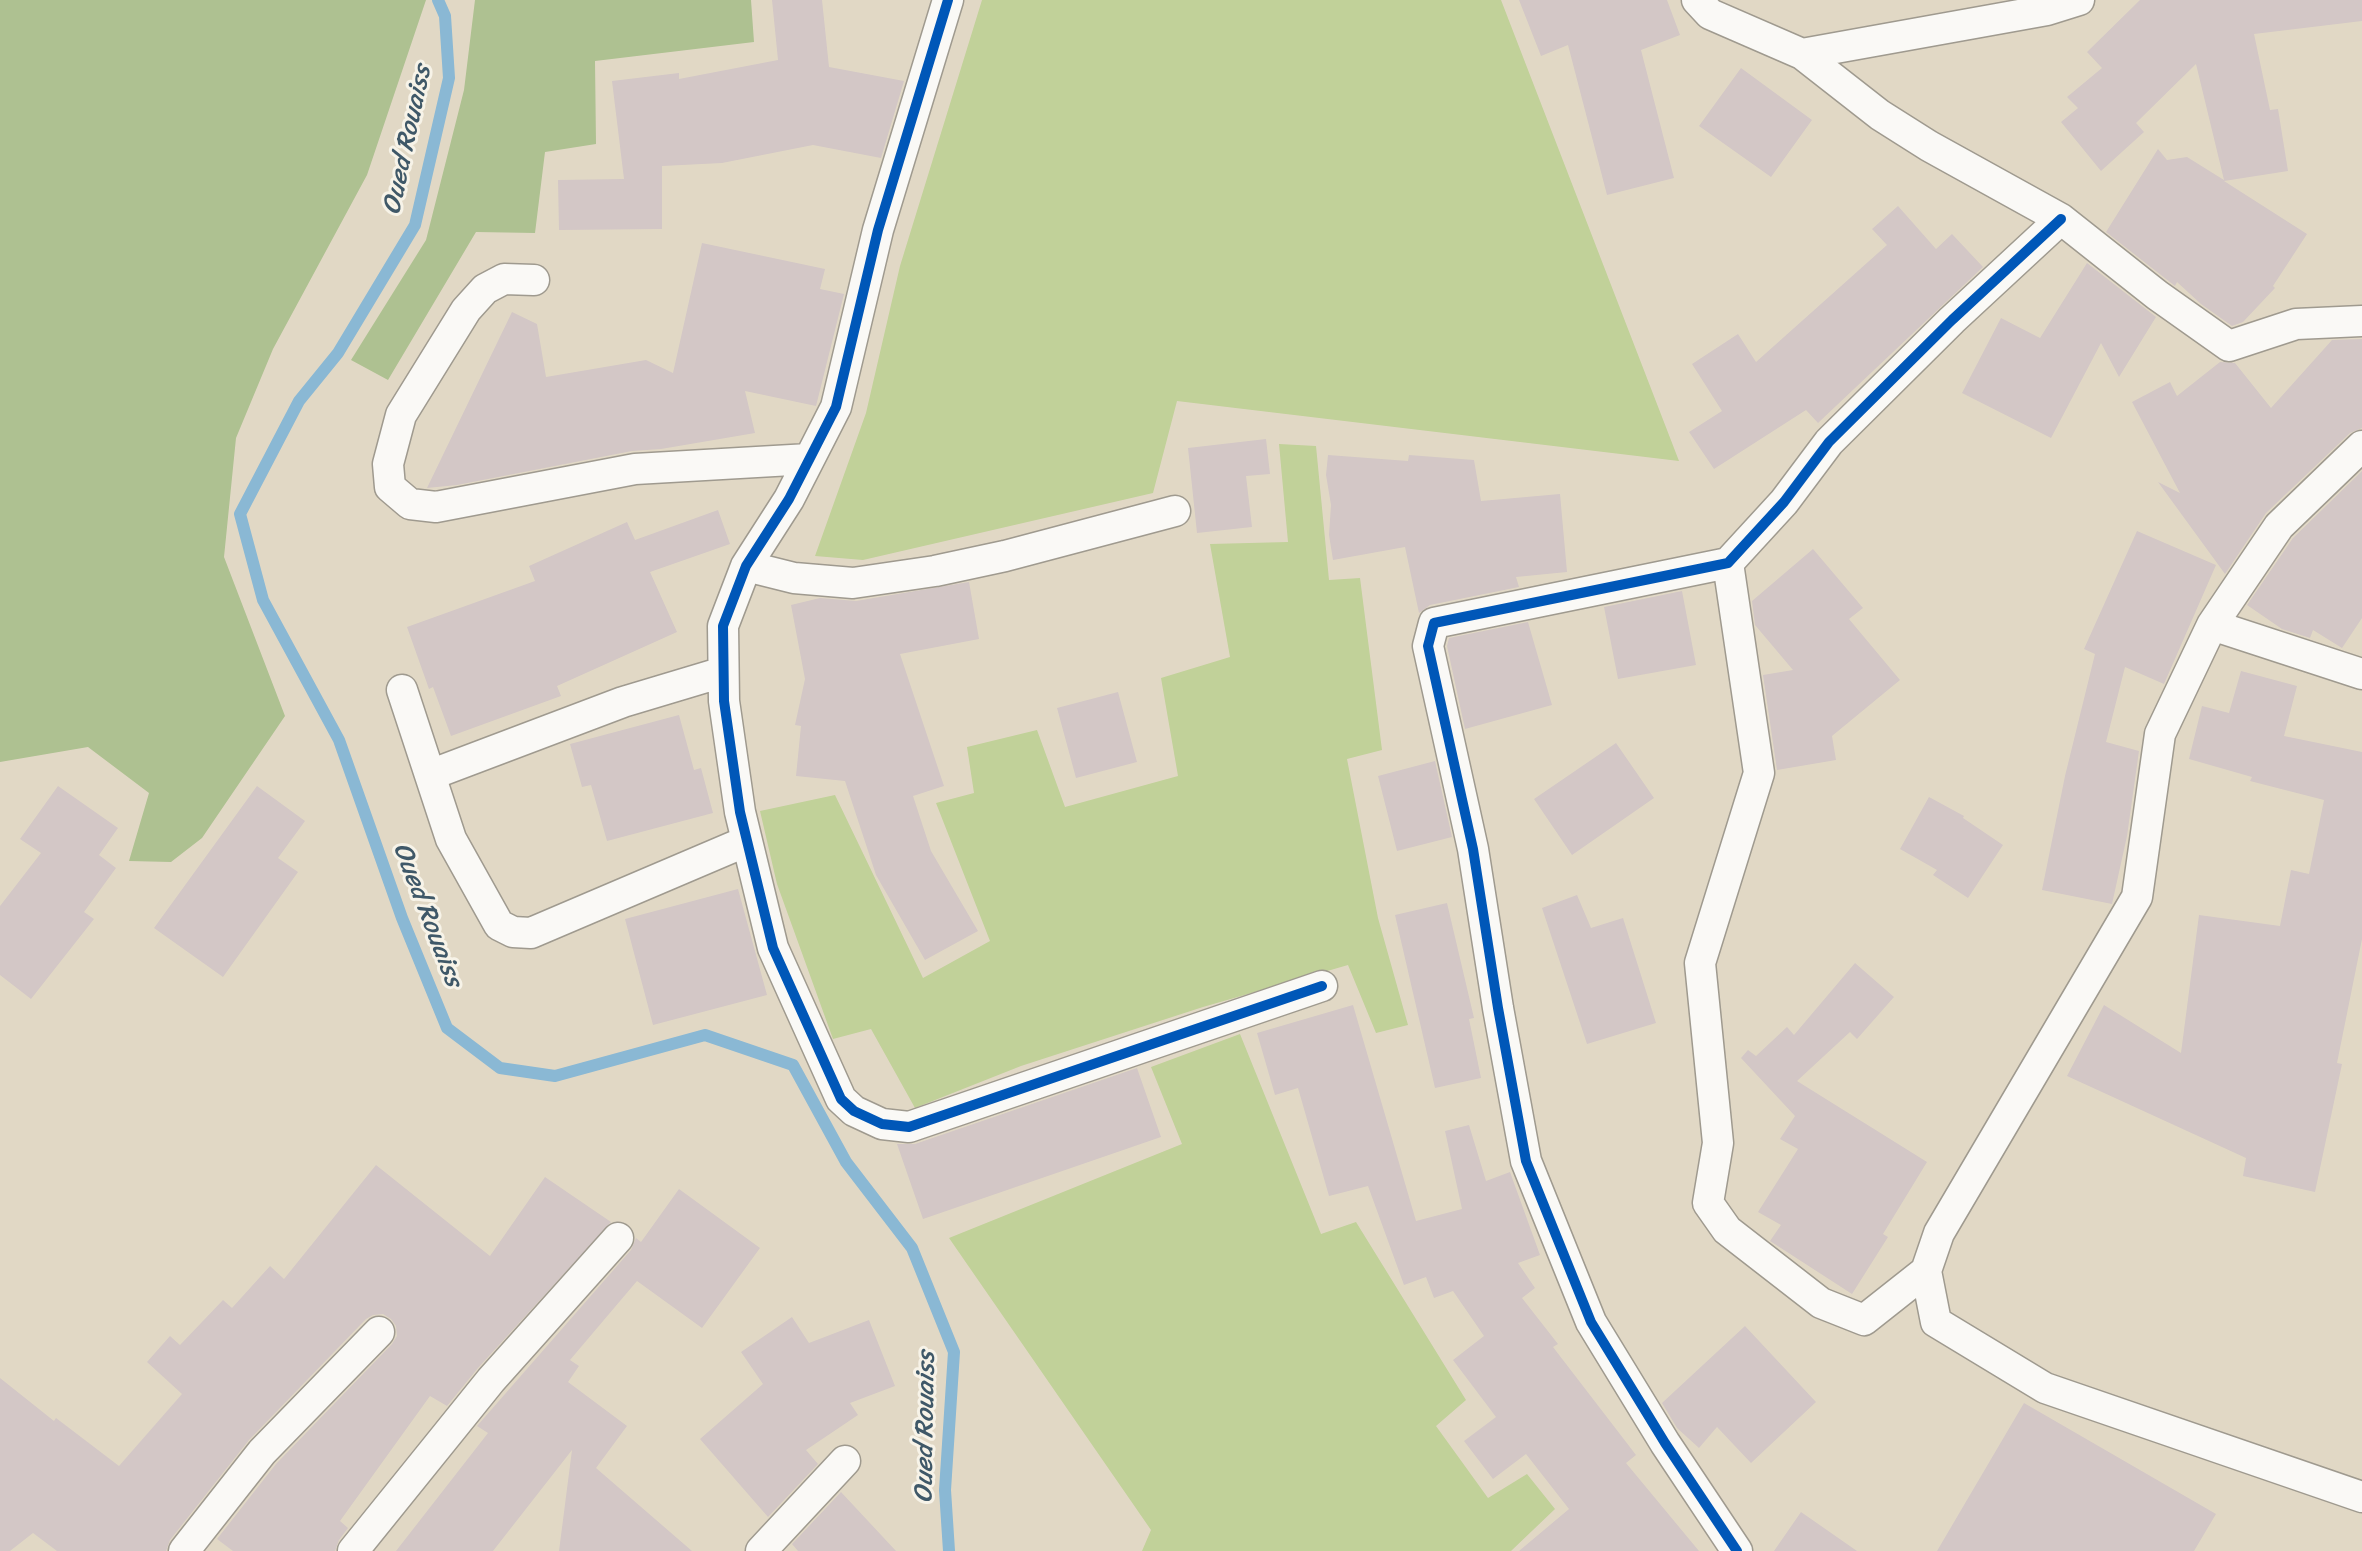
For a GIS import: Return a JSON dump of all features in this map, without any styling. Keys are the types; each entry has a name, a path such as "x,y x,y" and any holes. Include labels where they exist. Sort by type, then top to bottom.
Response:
{"street":[{"path":"948,0 878,230 836,407 789,499 746,566 723,626 724,701 740,812 773,948 841,1099 854,1111 882,1124 909,1127 1322,986"},
{"path":"1697,0 1710,14 1802,54 1880,115 1929,146 2061,219 2157,295 2229,346 2296,324 2362,321"},
{"path":"1802,54 2047,10 2079,0"},
{"path":"1737,1551 1665,1443 1591,1322 1526,1161 1473,849 1428,646 1434,623 1728,563 1784,502 1838,433 1952,320 2061,219"},
{"path":"534,280 504,279 485,289 466,310 401,415 388,464 390,487 410,504 436,507 635,469 809,459"},
{"path":"2362,446 2279,526 2212,625 2160,734 2137,897 1939,1233 1926,1271 1936,1322 2045,1388 2362,1497"},
{"path":"746,566 794,578 853,583 949,568 1175,511"},
{"path":"1728,563 1759,773 1700,963 1718,1143 1708,1203 1727,1230 1821,1303 1864,1320 1926,1271"},
{"path":"2212,625 2362,674"},
{"path":"430,775 623,702 723,672"},
{"path":"402,690 451,839 499,925 513,932 531,933 747,841"},
{"path":"353,1551 491,1380 618,1238"},
{"path":"184,1551 262,1452 379,1332"},
{"path":"761,1551 845,1461"}],"green space":[{"path":"0,0 426,0 367,175 273,349 236,438 224,557 285,716 202,838 171,862 129,861 149,793 88,747 0,762"},
{"path":"475,0 751,0 754,42 595,61 596,144 545,152 535,233 476,232 388,380 351,360 426,240 464,90"},
{"path":"982,0 1501,0 1679,461 1177,401 1153,493 863,560 815,556 866,413 900,266"},
{"path":"1279,444 1316,446 1329,580 1360,578 1382,750 1347,759 1378,918 1408,1025 1376,1033 1348,965 1203,1007 1021,1066 915,1108 871,1029 833,1039 777,884 760,811 835,795 923,978 990,941 936,803 974,793 967,747 1037,730 1065,807 1178,776 1161,678 1230,657 1210,544 1288,542"},
{"path":"1240,1034 1321,1234 1356,1222 1466,1400 1436,1426 1488,1498 1527,1474 1555,1509 1511,1551 1142,1551 1151,1530 949,1238 1182,1144 1151,1067"}],"building":[{"path":"772,0 822,0 829,67 904,81 881,158 813,145 722,163 662,166 662,229 559,230 558,180 624,179 612,81 679,73 679,79 778,60"},
{"path":"1519,0 1667,0 1680,35 1641,50 1674,178 1607,195 1568,45 1541,56"},
{"path":"2140,0 2362,0 2362,21 2254,34 2270,110 2278,109 2288,171 2224,181 2307,234 2273,286 2275,288 2243,322 2232,326 2106,232 2158,149 2167,160 2187,157 2224,180 2196,64 2136,123 2144,132 2101,171 2061,122 2078,108 2067,97 2102,68 2087,52"},
{"path":"1741,68 1812,120 1771,177 1699,126"},
{"path":"1898,206 1936,249 1952,234 1983,267 1818,423 1806,410 1714,469 1689,432 1722,411 1692,364 1738,334 1756,362 1887,245 1872,229"},
{"path":"702,243 825,269 820,289 844,294 816,406 745,391 755,433 632,451 427,488 512,312 537,324 546,377 646,360 673,373"},
{"path":"2087,263 2156,317 2119,377 2101,343 2051,438 1962,393 2001,318 2040,338"},
{"path":"2362,339 2362,428 2350,433 2266,513 2225,574 2158,482 2180,493 2132,402 2170,382 2177,396 2220,362 2235,363 2271,408 2332,340"},
{"path":"1266,439 1270,474 1246,476 1252,527 1197,533 1188,448"},
{"path":"1328,455 1408,461 1409,455 1474,460 1481,501 1560,494 1567,572 1516,577 1519,587 1430,605 1419,613 1405,547 1333,560 1329,535 1331,505 1326,475"},
{"path":"2362,471 2362,618 2342,648 2313,630 2310,638 2282,629 2247,605 2293,538"},
{"path":"718,510 730,544 650,572 677,632 557,686 561,696 451,736 433,687 429,689 407,627 535,581 529,566 627,522 635,540"},
{"path":"2137,531 2216,565 2164,684 2125,667 2106,742 2139,751 2127,836 2112,904 2042,890 2065,776 2095,654 2084,649"},
{"path":"1813,549 1863,608 1849,619 1900,680 1832,736 1836,760 1777,770 1763,675 1793,670 1755,625 1752,601"},
{"path":"969,582 979,639 900,654 944,786 913,796 931,851 978,931 925,960 876,875 845,781 796,776 801,726 795,725 805,679 791,605 820,598 856,601"},
{"path":"1682,591 1696,665 1618,679 1604,607"},
{"path":"1528,622 1552,705 1465,729 1447,646 1449,638"},
{"path":"2241,671 2297,686 2284,736 2362,752 2362,939 2337,1063 2342,1064 2315,1192 2243,1176 2246,1158 2067,1076 2104,1005 2181,1053 2199,915 2280,926 2291,870 2309,874 2324,800 2250,781 2252,777 2189,759 2202,706 2229,713"},
{"path":"1118,692 1137,762 1076,778 1057,708"},
{"path":"679,715 694,770 701,768 713,813 607,841 591,785 582,787 570,744"},
{"path":"1616,743 1654,798 1572,855 1534,799"},
{"path":"1435,761 1452,837 1397,851 1378,776"},
{"path":"58,786 118,828 99,855 116,868 84,912 94,919 31,999 0,975 0,906 41,853 20,839"},
{"path":"257,786 305,821 278,858 298,872 223,977 154,928"},
{"path":"1929,797 1964,816 2003,845 1968,898 1933,875 1937,870 1900,849"},
{"path":"738,889 767,995 653,1025 625,919"},
{"path":"1577,895 1591,928 1623,918 1656,1023 1587,1044 1542,908"},
{"path":"1447,903 1474,1018 1469,1019 1481,1078 1435,1088 1395,915"},
{"path":"1855,963 1894,997 1857,1039 1850,1032 1797,1081 1927,1162 1883,1234 1888,1237 1852,1294 1770,1241 1781,1225 1758,1212 1798,1149 1780,1139 1795,1116 1741,1058 1748,1050 1756,1056 1787,1027 1794,1035"},
{"path":"1353,1005 1416,1221 1462,1209 1445,1131 1469,1125 1486,1181 1510,1172 1540,1255 1518,1263 1535,1288 1522,1298 1558,1344 1553,1347 1636,1455 1626,1463 1699,1551 1519,1551 1569,1509 1526,1454 1493,1479 1464,1441 1496,1417 1453,1360 1484,1336 1453,1291 1434,1298 1426,1277 1404,1285 1368,1186 1329,1196 1298,1088 1275,1095 1257,1033"},
{"path":"1137,1068 1161,1137 923,1219 897,1144 915,1144"},
{"path":"376,1165 490,1256 545,1177 611,1222 447,1406 430,1396 340,1521 348,1528 335,1551 233,1551 217,1539 276,1464 392,1344 397,1336 396,1326 383,1314 366,1319 249,1440 170,1540 166,1551 57,1551 33,1533 10,1551 0,1551 0,1378 54,1421 56,1418 119,1466 182,1394 147,1362 170,1336 180,1345 223,1300 232,1308 270,1266 284,1279"},
{"path":"679,1189 760,1248 702,1328 637,1281 570,1360 579,1366 568,1382 627,1426 596,1468 692,1551 559,1551 572,1450 493,1551 396,1551 488,1433 477,1426 631,1250 636,1238 641,1242"},
{"path":"792,1317 809,1343 869,1320 895,1386 850,1403 858,1415 806,1450 818,1464 768,1517 700,1439 763,1384 741,1352"},
{"path":"1745,1326 1816,1402 1751,1463 1717,1427 1699,1448 1677,1428 1662,1403"},
{"path":"2024,1403 2216,1514 2194,1551 1937,1551"},
{"path":"841,1492 896,1551 798,1551 792,1544"},
{"path":"1801,1512 1857,1551 1774,1551"}],"waterway":[{"name":"Oued Rouaiss","path":"438,0 445,16 449,78 415,225 338,353 299,401 240,514 263,600 339,740 402,918 447,1028 500,1068 555,1076 705,1035 793,1065 846,1162 912,1248 954,1352 945,1490 949,1551"}],"cycle path":[{"path":"948,0 878,230 836,407 789,499 746,566 723,626 724,701 740,812 773,948 841,1099 854,1111 882,1124 909,1127 1322,986"},
{"path":"1737,1551 1665,1443 1591,1322 1526,1161 1473,849 1428,646 1434,623 1728,563 1784,502 1829,442 1952,320 2061,219"}]}
